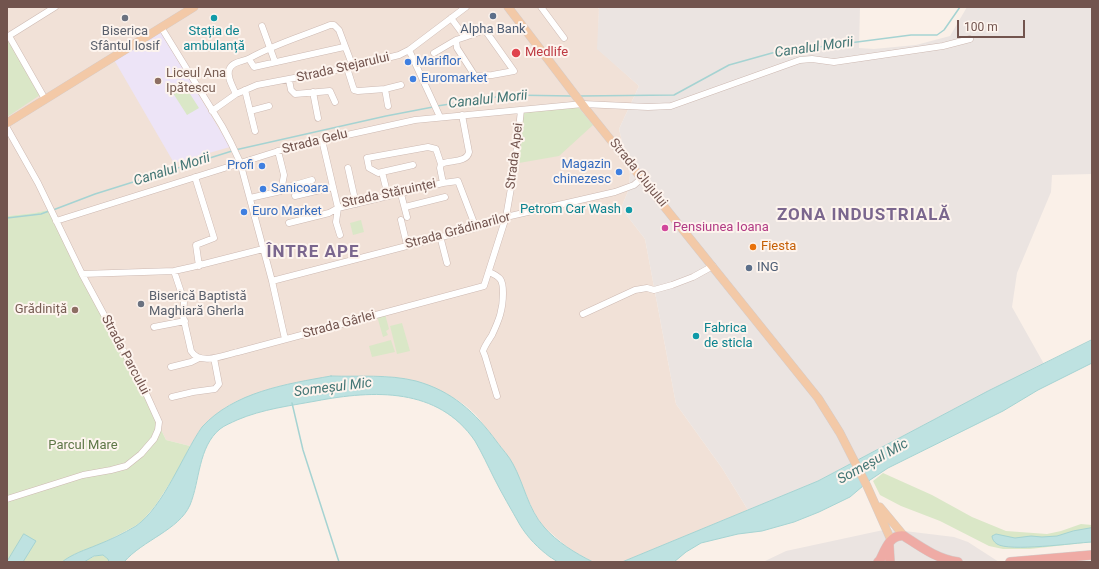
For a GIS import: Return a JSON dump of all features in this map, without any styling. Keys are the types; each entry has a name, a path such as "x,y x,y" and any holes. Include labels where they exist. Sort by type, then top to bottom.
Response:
{"highway":[{"path":"878,562 890,541 900,535 904,536 939,560 958,562"},
{"path":"890,541 890,562"},
{"path":"1010,562 1092,555"}],"main road":[{"path":"7,123 194,7"},
{"name":"Strada Clujului","path":"508,7 581,102 818,398 840,433 874,498 904,536"},
{"name":"Strada Clujului","path":"874,498 890,541"}],"street":[{"path":"45,99 8,36 55,7"},
{"name":"Strada Stejarului","path":"212,111 236,94 258,85 350,68 399,55 409,50 466,7"},
{"path":"541,7 564,38"},
{"path":"451,18 465,37"},
{"path":"236,94 229,77 229,71 238,62 249,59 270,47 334,24 339,30 344,46 354,90 385,89 402,85"},
{"path":"262,26 275,62"},
{"path":"161,27 232,143 240,162 272,281 285,339"},
{"path":"434,53 456,40 485,30 514,71 475,76 457,48 456,40"},
{"name":"Strada Gelu","path":"55,219 123,201 278,151 415,120 521,110 581,102 648,107 671,106 800,60 812,59 834,62 943,46 970,39"},
{"path":"249,59 254,67 344,46"},
{"path":"409,50 440,117"},
{"path":"289,80 291,90 295,94 330,91 334,102"},
{"path":"385,89 388,106"},
{"path":"245,90 255,131"},
{"path":"313,92 318,118"},
{"path":"250,111 269,106"},
{"name":"Strada Apei","path":"484,286 506,217 515,165 521,110"},
{"path":"441,164 465,159 468,156 469,152 462,115"},
{"name":"Strada Parcului","path":"7,128 22,152 82,274 144,388 159,422 158,430 154,439 141,454 126,466 83,475 7,499"},
{"name":"Strada Stăruinței","path":"322,140 338,208 458,180 476,228"},
{"path":"413,165 378,173 370,168 367,158 433,147 436,149 441,164 440,168 443,183"},
{"path":"278,151 284,174 281,189"},
{"path":"348,168 356,204"},
{"path":"382,172 388,196"},
{"path":"195,177 214,238 196,245 199,266"},
{"name":"Strada Grădinarilor","path":"272,281 440,236 476,228 506,217 614,192 634,185 642,178"},
{"path":"250,198 312,180"},
{"path":"296,196 333,187"},
{"path":"401,194 408,217"},
{"path":"405,207 445,197"},
{"path":"289,224 329,213 338,208"},
{"path":"338,208 336,222 340,235"},
{"path":"401,220 407,245"},
{"path":"440,236 447,263"},
{"path":"82,274 174,271 263,249"},
{"path":"583,314 635,290 647,288 654,290 672,285 693,277 713,266"},
{"path":"174,271 184,301 183,316 189,344 196,357"},
{"path":"489,272 498,275 503,287 503,308 497,324 483,351 497,396"},
{"name":"Strada Gârlei","path":"171,367 192,362 196,357 204,359 214,358 484,286"},
{"path":"154,327 185,321"},
{"path":"172,397 217,388 218,384 214,358"}],"shaded area":[{"path":"7,7 597,7 599,9 598,49 639,86 619,129 630,174 629,189 621,208 645,239 676,404 722,468 748,510 622,562 593,562 566,546 543,526 534,513 520,481 504,451 476,415 456,399 387,376 331,376 276,387 237,401 226,407 202,427 190,446 166,440 139,383 48,210 7,216"},
{"path":"597,7 860,7 859,48 874,49 916,45 950,36 967,7 1092,7 1092,174 1052,175 1051,192 1017,273 1012,307 1044,364 971,400 818,481 748,510 722,468 676,404 645,239 621,208 629,189 630,174 619,129 639,86 597,49 599,9"},
{"name":"Liceul Ana Ipătescu","path":"159,29 230,147 174,163 113,58"},
{"path":"888,529 954,537 968,542 999,562 763,562 786,551"}],"green space":[{"path":"7,41 10,42 40,95 7,117"},
{"path":"183,83 199,108 187,115 171,90"},
{"path":"578,107 593,125 559,156 519,163 523,112"},
{"name":"Parcul Mare","path":"48,210 139,383 166,440 190,446 179,469 155,506 142,521 135,526 99,545 75,554 62,562 7,562 7,216"},
{"path":"361,220 364,232 353,235 350,223"},
{"path":"385,314 389,329 386,331 388,335 383,337 377,316"},
{"path":"402,323 410,351 397,354 390,326"},
{"path":"391,340 395,352 372,357 369,346"},
{"path":"883,473 932,495 972,517 1006,531 1047,534 1081,524 1092,525 1092,542 1030,549 1003,549 989,546 940,521 901,506 880,495 873,481"},
{"path":"103,555 109,562 84,562 95,556"}],"water":[{"name":"Someșul Mic","path":"1092,340 1092,363 1038,390 1003,411 888,468 870,480 850,497 819,512 794,522 762,531 738,534 701,543 686,552 674,562 622,562 818,481 988,391"},
{"name":"Someșul Mic","path":"331,376 395,377 416,381 441,391 462,404 489,431 510,458 530,504 544,527 567,547 593,562 558,562 546,554 526,534 500,490 475,441 460,423 443,410 424,402 403,397 360,395 338,397 266,410 226,425 213,436 207,445 200,465 190,505 185,514 178,521 141,547 124,562 109,562 103,555 94,556 84,562 62,562 74,554 107,541 127,531 136,526 146,517 164,494 202,427 229,405 262,391 279,386"},
{"path":"1092,528 1092,542 1014,547 997,544 992,537 996,534 1015,538 1031,536 1057,536 1073,531"},
{"path":"24,534 36,541 23,562 7,562"}],"waterway":[{"name":"Canalul Morii","path":"580,96 674,95 729,65 772,53 911,35 937,35 944,30 960,7"},
{"name":"Canalul Morii","path":"437,106 509,95 572,96"},
{"name":"Canalul Morii","path":"235,150 433,107"},
{"name":"Canalul Morii","path":"53,210 95,194 232,151"},
{"name":"Canalul Morii","path":"7,218 41,214 49,211"},
{"name":"Someșul Mic","path":"292,403 303,450 339,562"}],"place":[{"name":"Alpha Bank","path":"493,16"},
{"name":"Biserica Sfântul Iosif","path":"125,18"},
{"name":"Stația de ambulanță","path":"214,18"},
{"name":"Medlife","path":"516,53"},
{"name":"Mariflor","path":"408,62"},
{"name":"Euromarket","path":"413,79"},
{"name":"Liceul Ana Ipătescu","path":"158,81"},
{"name":"Profi","path":"262,166"},
{"name":"Magazin chinezesc","path":"619,172"},
{"name":"Sanicoara","path":"263,189"},
{"name":"Petrom Car Wash","path":"629,210"},
{"name":"Euro Market","path":"244,212"},
{"name":"Pensiunea Ioana","path":"665,228"},
{"name":"Fiesta","path":"753,247"},
{"name":"ING","path":"749,268"},
{"name":"Biserică Baptistă Maghiară Gherla","path":"141,304"},
{"name":"Grădiniță","path":"75,310"},
{"name":"Fabrica de sticla","path":"696,336"}],"district":[{"name":"ZONA INDUSTRIALĂ","path":"864,216"},
{"name":"ÎNTRE APE","path":"313,253"}]}
